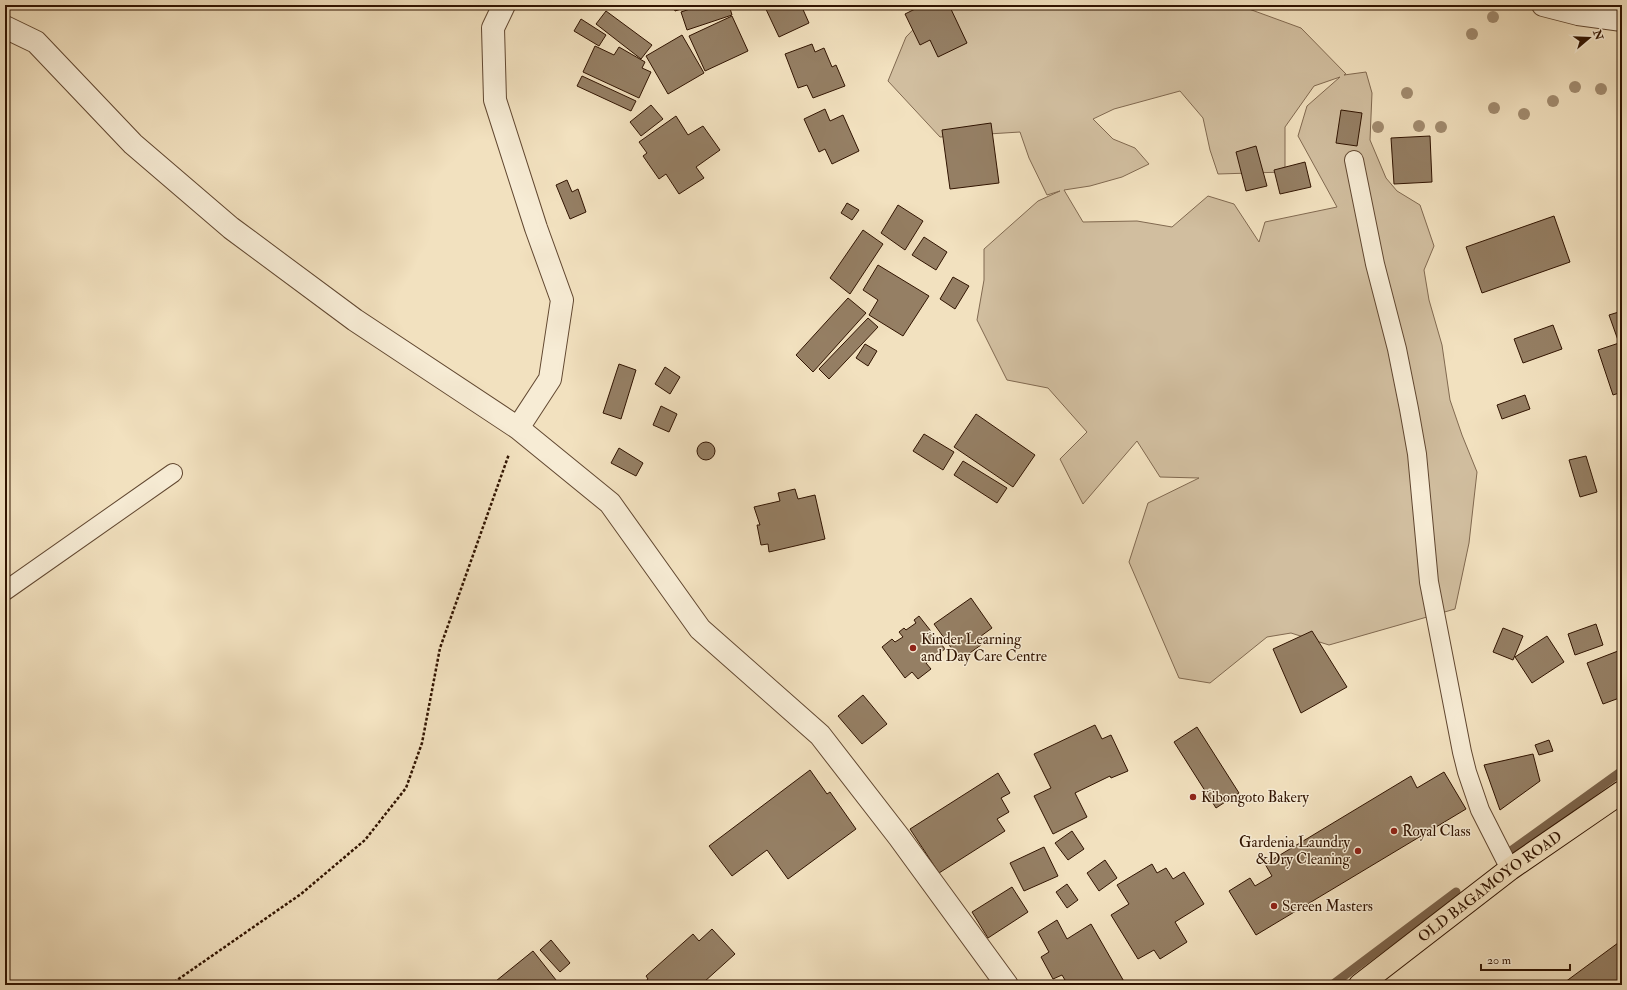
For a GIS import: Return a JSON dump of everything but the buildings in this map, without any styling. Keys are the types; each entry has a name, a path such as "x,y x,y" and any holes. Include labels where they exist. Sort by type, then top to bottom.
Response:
{"main road":[{"name":"OLD BAGAMOYO ROAD","path":"1360,985 1510,869 1622,792"}],"street":[{"path":"504,5 493,28 495,100 536,228 562,300 550,379 518,428"},
{"path":"1543,5 1578,14 1622,20"},
{"path":"5,26 36,42 133,144 231,228 355,320 518,428 610,503 700,629 820,735 899,837 1007,985"}],"lane":[{"path":"1354,160 1375,264 1397,350 1409,409 1417,454 1429,582 1462,752 1480,810 1510,869"},
{"path":"5,592 173,474"}],"path":[{"path":"170,985 301,894 365,840 406,788 422,743 440,648 518,428"}],"shaded area":[{"path":"937,5 1238,5 1301,28 1346,74 1344,75 1366,72 1372,93 1370,140 1386,178 1397,191 1420,205 1434,246 1424,270 1429,300 1442,345 1450,400 1477,472 1469,543 1455,609 1329,645 1291,633 1267,637 1210,683 1179,678 1129,562 1148,503 1199,478 1160,477 1137,441 1083,504 1060,459 1087,432 1048,388 1007,380 977,320 984,280 984,249 1038,201 1060,191 1047,195 1029,158 1020,132 940,137 888,81 906,37","holes":["1340,77 1307,106 1298,136 1337,207 1265,222 1259,242 1234,204 1208,196 1172,227 1137,221 1083,222 1064,190 1090,186 1122,177 1149,164 1135,148 1113,139 1093,119 1114,109 1180,91 1203,118 1210,150 1218,174 1285,172 1285,127 1314,86"]}],"waterway":[{"path":"1504,856 1622,771"},
{"path":"1332,985 1456,892"}],"place":[{"name":"Kinder Learning and Day Care Centre","path":"913,648"},
{"name":"Kibongoto Bakery","path":"1193,797"},
{"name":"Royal Class","path":"1394,831"},
{"name":"Gardenia Laundry &Dry Cleaning","path":"1358,851"},
{"name":"Screen Masters","path":"1274,906"}]}
